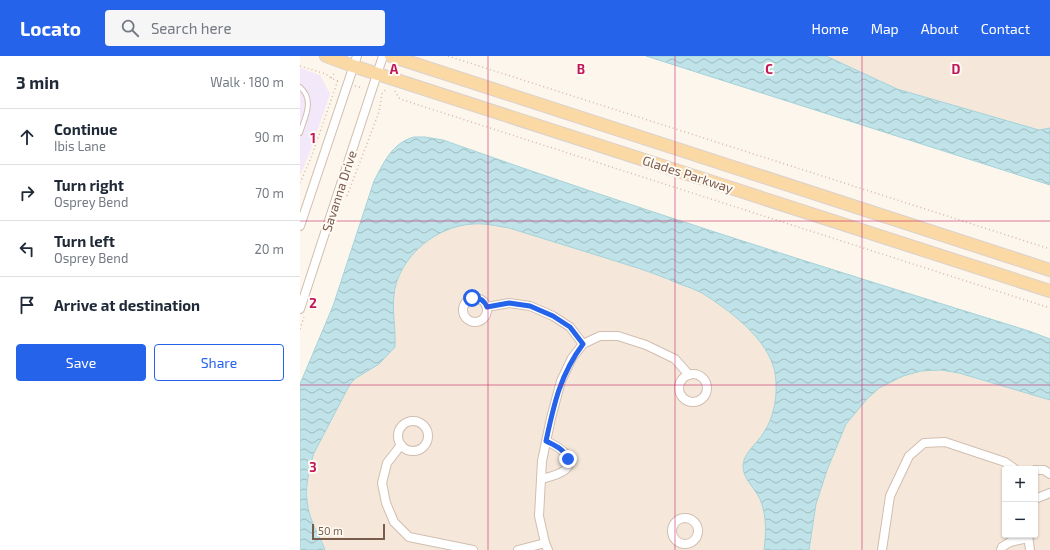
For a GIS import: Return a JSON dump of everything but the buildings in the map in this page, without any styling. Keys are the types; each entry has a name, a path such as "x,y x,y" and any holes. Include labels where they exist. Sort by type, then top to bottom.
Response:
{"main road":[{"name":"Glades Parkway","path":"326,56 355,61 377,73 1050,291"},
{"name":"Glades Parkway","path":"391,56 1050,270"}],"street":[{"name":"Savanna Drive","path":"300,309 383,56"},
{"name":"Savanna Drive","path":"300,226 355,61"},
{"path":"487,307 509,303 530,306 553,316 570,327 583,344"},
{"path":"518,550 546,547 539,516 542,461 561,381 572,358 583,344 600,336 618,336 646,345 675,359 689,374"},
{"path":"541,479 565,470 568,465 566,453 560,447 546,441"},
{"path":"882,550 890,496 909,456 924,443 946,442 1005,462 1011,466"},
{"path":"401,445 387,464 382,483 386,504 394,522 409,537 474,550"},
{"path":"1038,470 1044,470 1050,474"},
{"path":"1038,498 1050,493"},
{"path":"1001,550 1002,547 1010,542 1022,538"},
{"path":"1028,538 1030,550"}],"lane":[{"path":"300,87 308,98 308,108 300,133"}],"path":[{"path":"448,56 1050,249"},
{"path":"300,66 326,74 331,78"},
{"path":"300,183 311,158 338,80"},
{"path":"382,94 385,90 392,88 403,100 849,242 1050,308"}],"shaded area":[{"path":"677,56 1050,56 1050,172"},
{"path":"300,68 320,75 330,94 310,152 300,175"},
{"path":"466,190 1050,399 1050,550 325,550 308,510 308,480 310,464 314,453 350,384 395,288 400,273 409,258 420,247"}],"water":[{"path":"646,56 826,56 897,89 1039,130 1050,128 1050,185"},
{"path":"414,137 443,140 662,215 1029,331 1050,339 1050,400 959,373 941,370 921,371 903,376 879,388 867,399 846,424 827,470 816,504 809,550 764,550 764,512 758,495 747,479 743,470 743,465 746,456 770,421 776,396 776,383 774,369 769,355 750,330 739,320 702,293 632,266 509,228 482,224 460,226 435,236 424,244 414,253 399,276 395,288 393,303 395,347 379,364 356,378 350,384 314,453 307,487 309,513 325,550 300,550 300,384 333,306 374,181 385,160 394,149 406,140"}],"route":[{"path":"472,298 477,297 481,299 485,302 487,307 509,303 530,306 553,316 570,327 583,344 572,358 561,381 546,441 560,447 566,453 568,459"}]}
